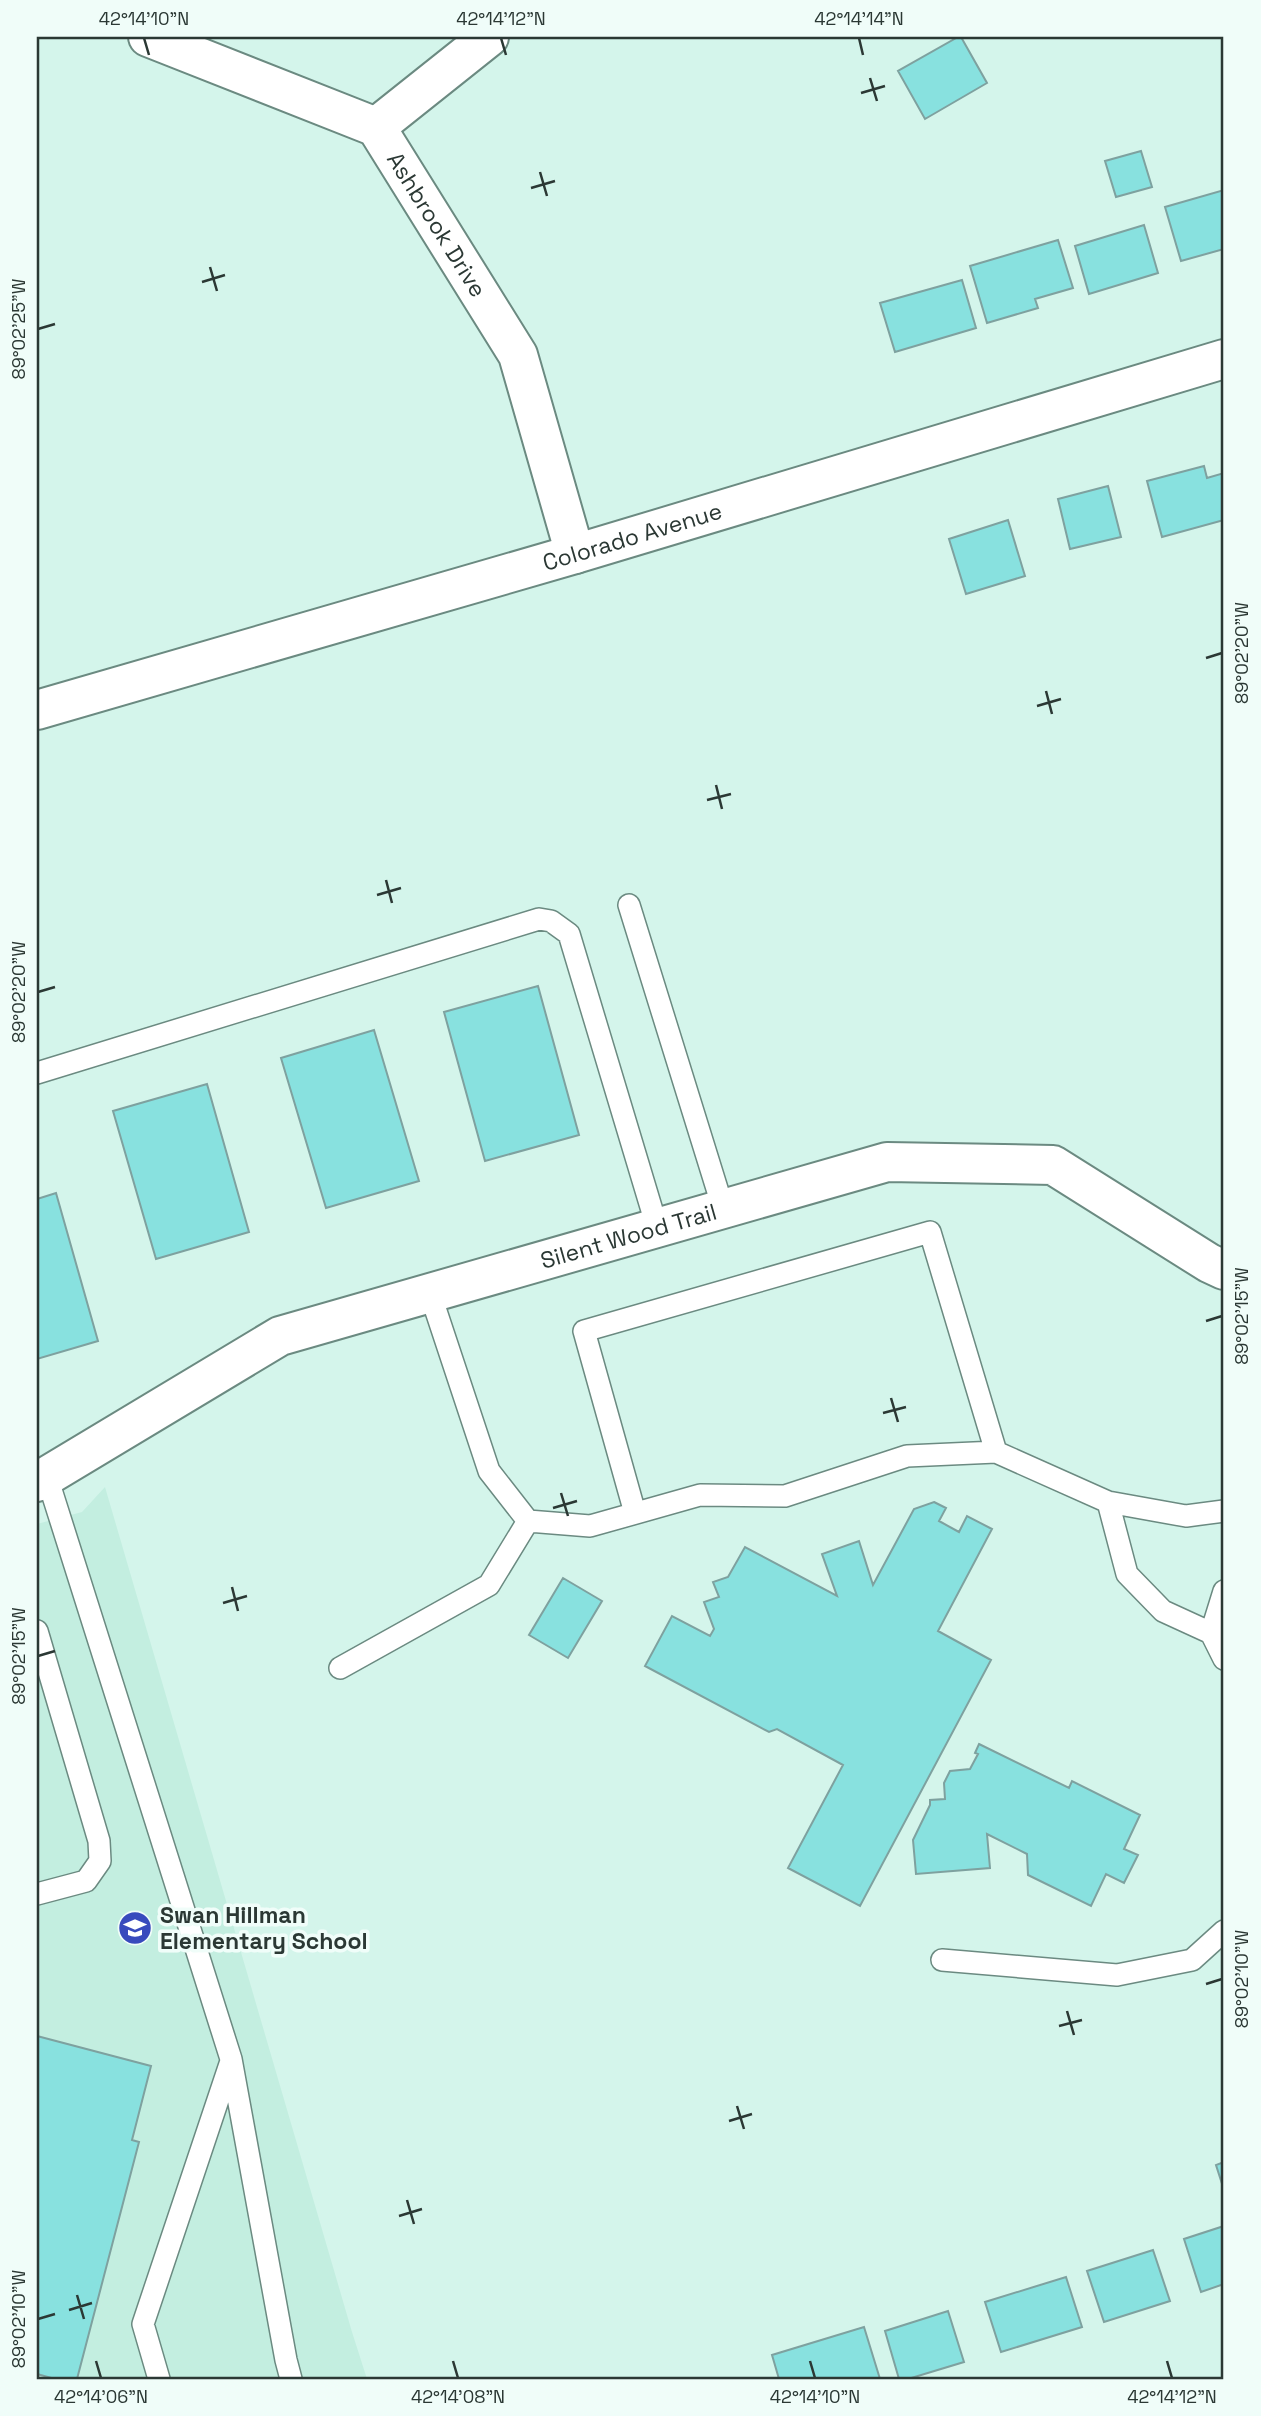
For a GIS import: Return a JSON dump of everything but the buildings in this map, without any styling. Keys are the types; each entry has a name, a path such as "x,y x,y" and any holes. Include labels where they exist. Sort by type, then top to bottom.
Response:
{"street":[{"name":"Ashbrook Drive","path":"148,37 376,127 518,355 575,554"},
{"path":"376,127 489,37"},
{"name":"Colorado Avenue","path":"37,710 575,554 1224,359"},
{"name":"Silent Wood Trail","path":"42,1480 280,1336 887,1162 1053,1165 1224,1270"}],"lane":[{"path":"629,905 723,1208"},
{"path":"37,1073 539,919 551,921 569,934 657,1227"},
{"path":"635,1513 584,1331 930,1232 996,1452"},
{"path":"430,1293 489,1471 528,1521 590,1526 700,1494 785,1496 908,1456 996,1452 1108,1502 1186,1517 1223,1518"},
{"path":"42,1480 232,2059 291,2379"},
{"path":"1108,1502 1127,1574 1164,1611 1211,1633 1224,1659"},
{"path":"340,1668 489,1585 528,1521"},
{"path":"1211,1633 1224,1591"},
{"path":"37,1631 99,1841 100,1861 86,1881 37,1894"},
{"path":"942,1960 1117,1975 1192,1959 1224,1931"},
{"path":"159,2379 143,2324 232,2059"}],"shaded area":[{"name":"Swan Hillman Elementary School","path":"105,1487 367,2379 37,2379 37,1524 82,1512"}],"place":[{"name":"Swan Hillman Elementary School","path":"135,1928"}]}
